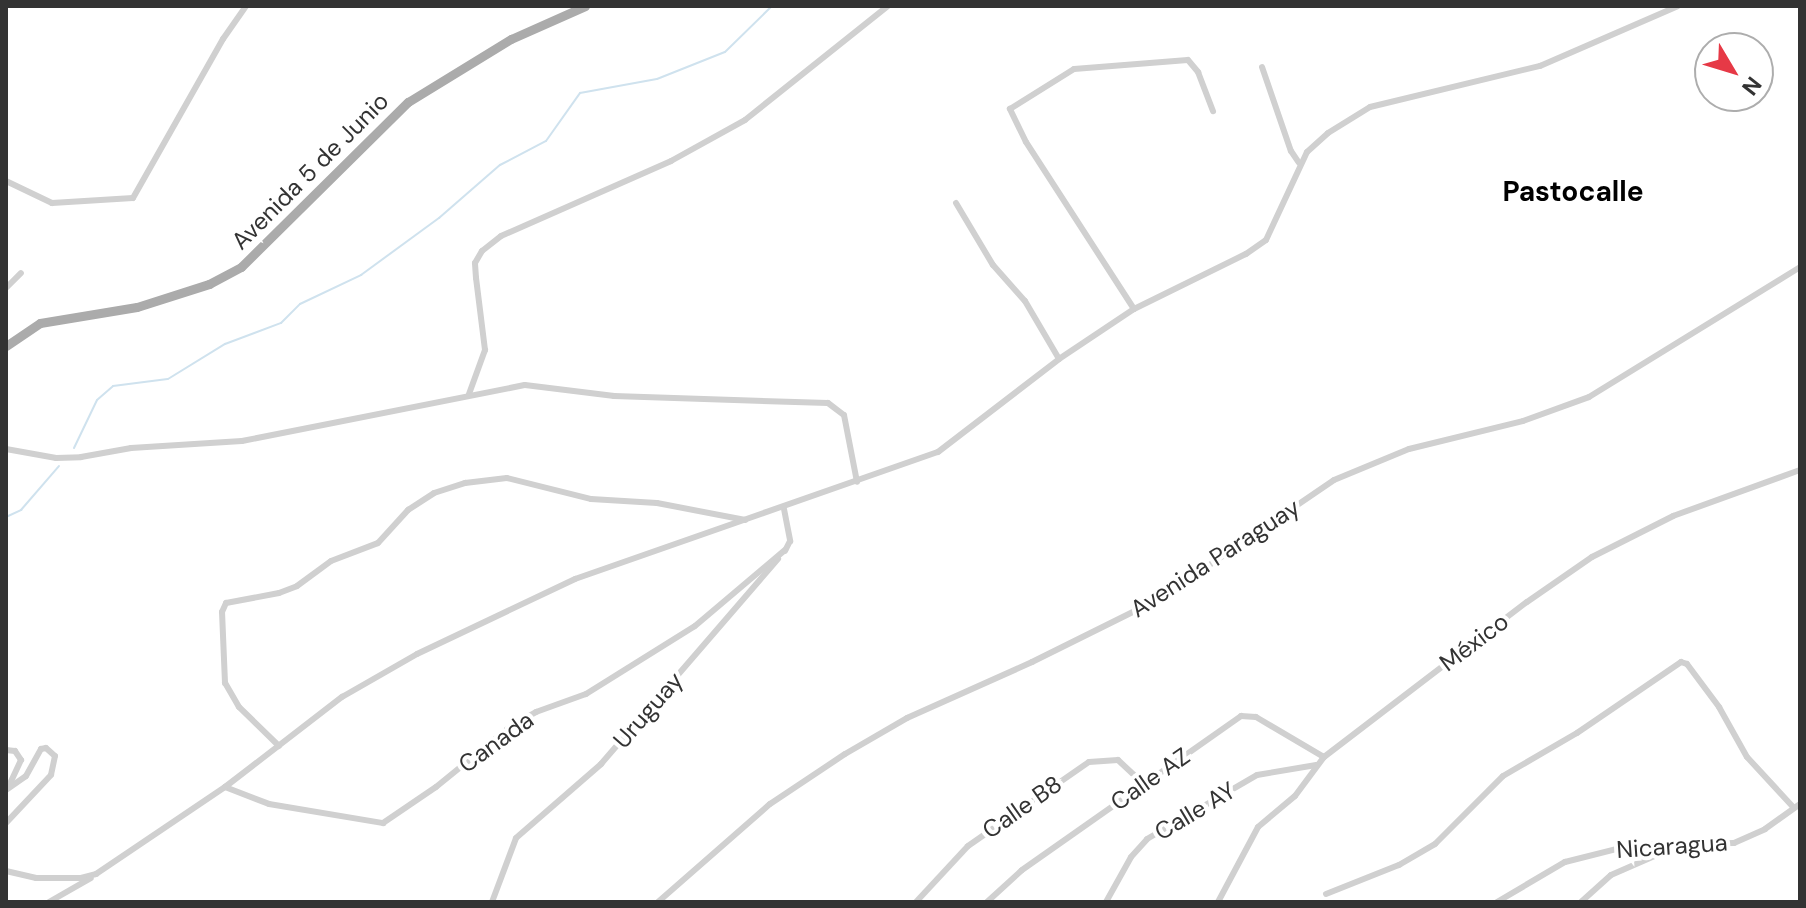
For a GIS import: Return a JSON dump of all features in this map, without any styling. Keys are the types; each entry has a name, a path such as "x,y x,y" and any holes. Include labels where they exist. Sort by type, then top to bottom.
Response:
{"main road":[{"name":"Avenida 5 de Junio","path":"6,346 40,323 137,307 209,284 241,267 408,102 511,39 585,6"}],"street":[{"path":"6,181 52,203 133,198 223,39 246,6"},
{"path":"469,394 485,350 475,263 482,251 501,236 671,161 745,120 888,6"},
{"path":"49,902 225,787 342,697 417,654 575,579 784,509 938,452 1059,359 1134,309 1246,254 1266,240 1277,221 1299,163 1328,133 1370,107 1540,66 1678,6"},
{"path":"1134,309 1026,142 1010,109 1074,69 1188,60 1198,72 1213,111"},
{"path":"1262,67 1291,151 1299,163"},
{"path":"956,203 993,265 1025,301 1059,359"},
{"name":"Avenida Paraguay","path":"658,902 770,804 845,754 907,718 1032,662 1161,598 1334,480 1409,449 1523,421 1589,397 1800,267"},
{"path":"6,288 21,273"},
{"path":"6,449 56,458 131,448 242,441 525,385 614,396 828,403 844,415 857,482"},
{"name":"México","path":"1218,902 1258,827 1295,796 1324,757 1378,713 1592,557 1673,516 1800,470"},
{"path":"279,746 239,707 225,683 222,612 226,603 279,593 297,586 331,561 378,543 408,510 434,493 465,483 507,478 591,499 657,503 746,520"},
{"path":"784,509 790,541 785,550"},
{"name":"Canada","path":"225,787 269,804 383,823 443,782 511,726 536,712 590,693 695,626 785,550"},
{"name":"Uruguay","path":"492,902 516,838 601,764 785,550"},
{"path":"1326,894 1399,865 1435,844 1503,776 1577,733 1681,662 1687,664 1719,707 1747,757 1797,806"},
{"name":"Calle AZ","path":"987,902 1022,870 1241,716 1249,714 1324,757"},
{"path":"6,823 51,775 55,756 46,748 41,749 26,776 7,790"},
{"path":"6,750 15,751 21,760 7,790"},
{"name":"Calle B8","path":"916,902 968,846 1089,762 1118,760 1143,783"},
{"name":"Calle AY","path":"1106,902 1139,847 1169,825 1257,775 1316,765"},
{"name":"Nicaragua","path":"1497,902 1565,862 1580,857 1632,845 1734,843 1765,829 1797,806"},
{"path":"1581,902 1611,875 1679,846"},
{"path":"6,871 36,878 81,878 96,874"}],"waterway":[{"path":"74,448 97,400 113,386 168,379 225,344 281,323 300,304 361,275 439,218 500,165 546,141 580,93 657,79 725,52 772,6"},
{"path":"6,517 21,510 59,466"}],"district":[{"name":"Pastocalle","path":"1573,192"}]}
